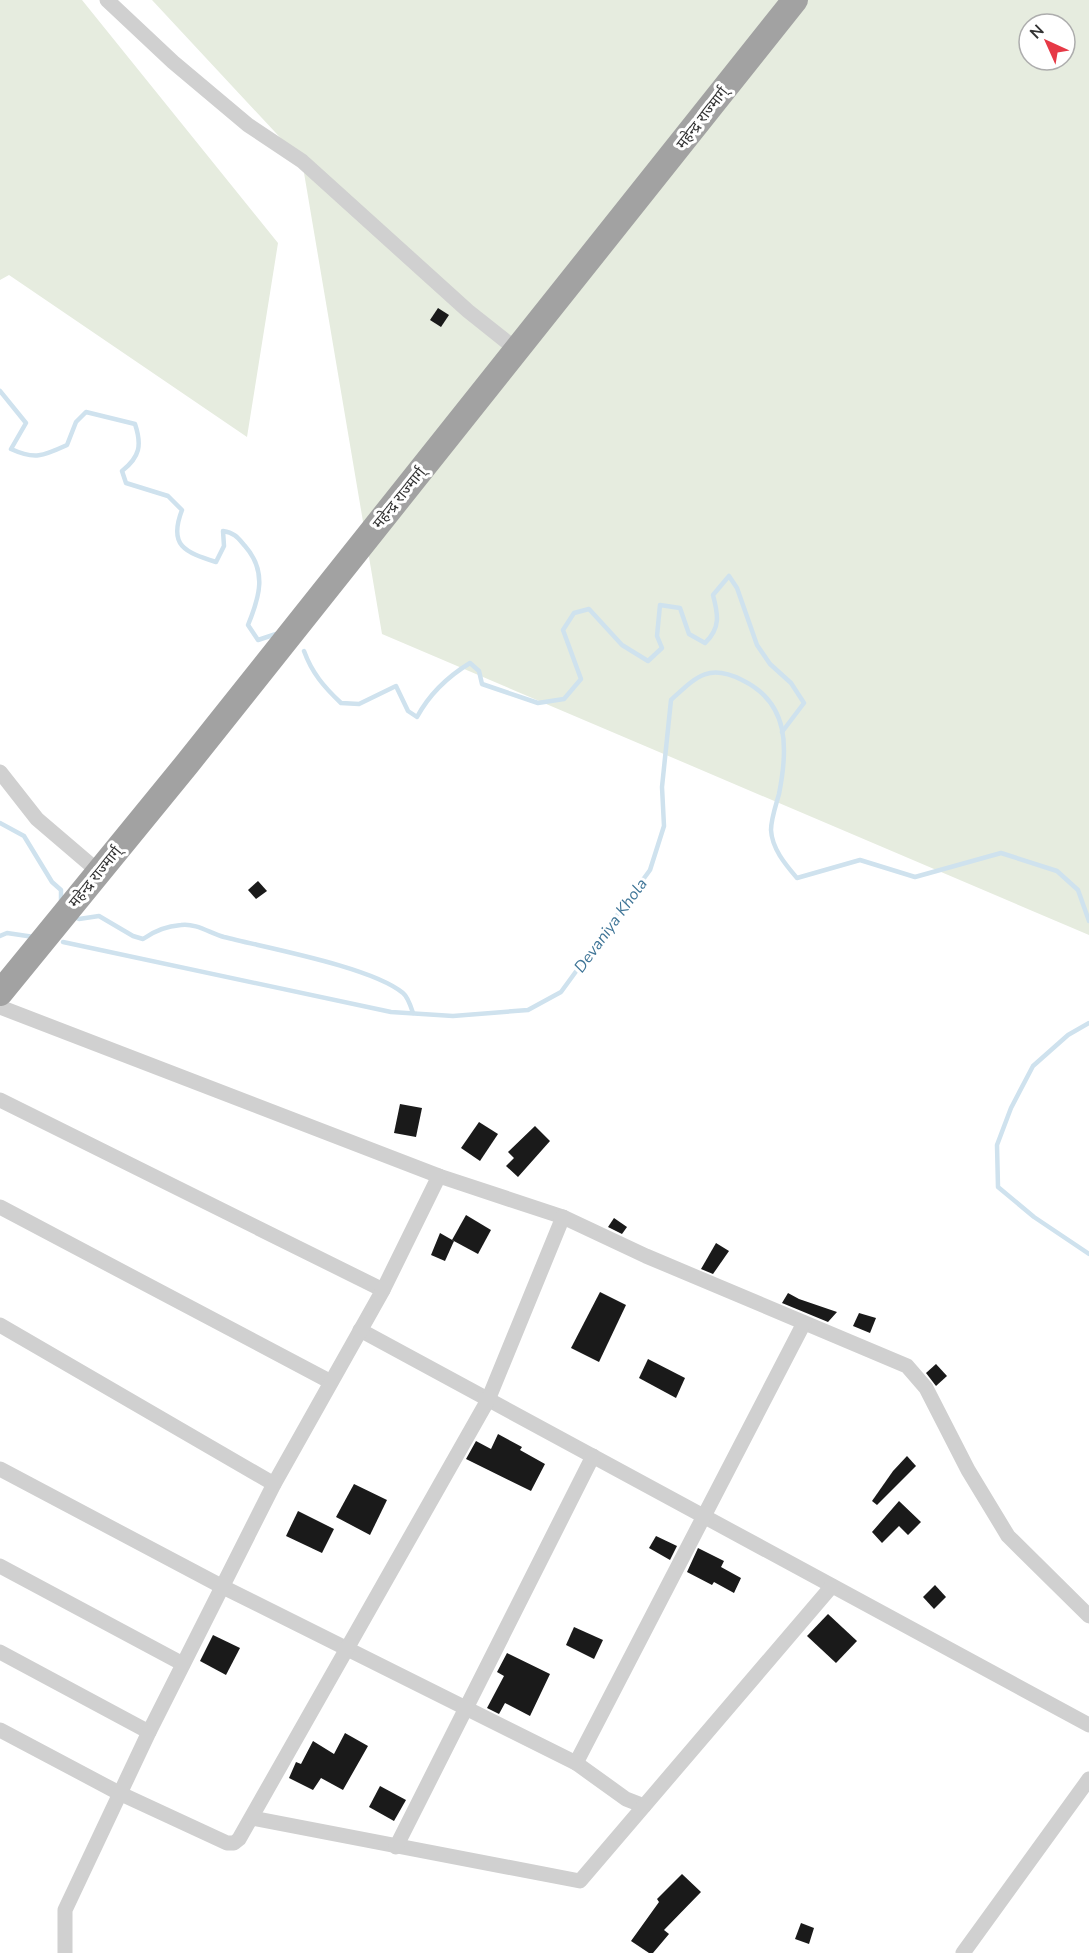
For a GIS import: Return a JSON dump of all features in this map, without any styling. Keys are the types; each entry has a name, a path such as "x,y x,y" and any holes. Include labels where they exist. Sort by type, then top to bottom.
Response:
{"highway":[{"name":"महेन्द्र राज्मार्ग्","path":"0,993 795,0"}],"street":[{"path":"107,0 173,62 248,125 302,161 468,311 517,350"},
{"path":"0,772 37,819 99,872"},
{"path":"0,1007 439,1176 563,1217 907,1366 915,1372 1008,1536 1089,1616"},
{"path":"0,1100 382,1290"},
{"path":"65,1953 65,1910 119,1793 221,1586 274,1484 382,1290 439,1176"},
{"path":"0,1207 331,1382"},
{"path":"0,1730 119,1793 227,1842 234,1843 239,1839 488,1400 563,1217"},
{"path":"576,1763 706,1517 804,1323"},
{"path":"0,1325 274,1484"},
{"path":"360,1330 1089,1725"},
{"path":"396,1847 593,1456"},
{"path":"0,1469 221,1586 576,1763 626,1799 644,1806"},
{"path":"0,1566 183,1664"},
{"path":"252,1818 580,1881 832,1586"},
{"path":"0,1652 149,1732"},
{"path":"963,1953 1089,1779"}],"shaded area":[{"path":"0,0 82,0 278,243 247,437 9,275 0,280"},
{"path":"152,0 1089,0 1089,935 382,634 302,161"}],"building":[{"path":"438,308 449,315 441,327 430,320"},
{"path":"258,881 267,891 256,899 248,890"},
{"path":"400,1104 422,1108 416,1137 394,1133"},
{"path":"479,1122 498,1134 480,1161 461,1148"},
{"path":"535,1126 550,1141 518,1177 506,1166 514,1158 508,1152"},
{"path":"466,1215 491,1230 478,1254 452,1240"},
{"path":"614,1218 627,1227 622,1234 608,1227"},
{"path":"440,1233 454,1241 445,1261 431,1255"},
{"path":"716,1243 729,1251 713,1274 701,1269"},
{"path":"600,1292 626,1305 599,1362 571,1348"},
{"path":"788,1293 837,1312 828,1322 782,1303"},
{"path":"859,1313 876,1318 870,1333 853,1326"},
{"path":"648,1359 685,1378 676,1398 639,1378"},
{"path":"936,1364 947,1376 936,1386 926,1373"},
{"path":"498,1434 522,1447 520,1450 545,1464 531,1491 466,1459 476,1441 491,1449"},
{"path":"907,1456 916,1466 877,1505 872,1501 893,1471"},
{"path":"354,1484 387,1500 370,1535 336,1517"},
{"path":"899,1501 921,1522 908,1535 899,1526 882,1543 872,1532"},
{"path":"298,1511 334,1529 322,1553 286,1536"},
{"path":"656,1536 677,1546 670,1560 649,1548"},
{"path":"698,1548 724,1561 721,1567 741,1578 734,1593 714,1582 712,1585 687,1572"},
{"path":"935,1585 946,1597 934,1609 923,1597"},
{"path":"828,1614 857,1641 836,1663 807,1636"},
{"path":"574,1627 603,1640 594,1659 566,1645"},
{"path":"213,1635 240,1648 226,1675 200,1661"},
{"path":"507,1653 550,1674 530,1716 505,1703 499,1714 487,1708 504,1676 497,1672"},
{"path":"345,1733 368,1746 343,1790 321,1778 313,1790 289,1778 296,1762 301,1764 313,1741 334,1754"},
{"path":"380,1786 406,1800 394,1821 369,1807"},
{"path":"682,1874 701,1892 664,1930 669,1934 653,1953 649,1953 631,1941 659,1902 657,1899"},
{"path":"801,1923 814,1928 809,1944 795,1939"}],"waterway":[{"path":"0,391 26,423 11,449 26,455 45,454 67,445 76,422 86,412 135,424 139,444 133,461 122,471 126,483 168,496 182,510 178,522 178,540 182,546 196,555 216,562 224,546 223,531 238,538 252,555 259,574 256,604 248,625 258,640 276,634"},
{"path":"304,651 319,679 341,703 359,704 396,686 408,711 417,717 440,686 470,663 479,671 482,684 538,703 564,699 581,679 563,630 574,613 589,609 622,645 648,661 662,648 657,636 660,605 680,608 689,634 705,643 716,626 713,595 729,576 737,588 757,645 770,664 791,683 804,703 782,732"},
{"name":"Devaniya Khola","path":"63,942 391,1012 453,1016 528,1010 561,992 650,870 664,826 662,787 671,700 695,679 711,673 730,675 742,680 758,690 777,714 782,729 784,760 771,830 777,850 797,878 860,860 915,877 1001,853 1057,871 1078,890 1089,921"},
{"path":"0,823 24,836 52,882 61,890 61,902"},
{"path":"74,917 79,919 99,916 133,936 143,939 166,928 192,925 224,937 344,967 368,975 403,993 413,1013"},
{"name":"Devaniya Khola","path":"0,936 7,933 34,937"},
{"name":"Devaniya Khola","path":"1089,1023 1068,1035 1033,1066 1011,1108 997,1145 998,1187 1034,1217 1089,1254"}]}
